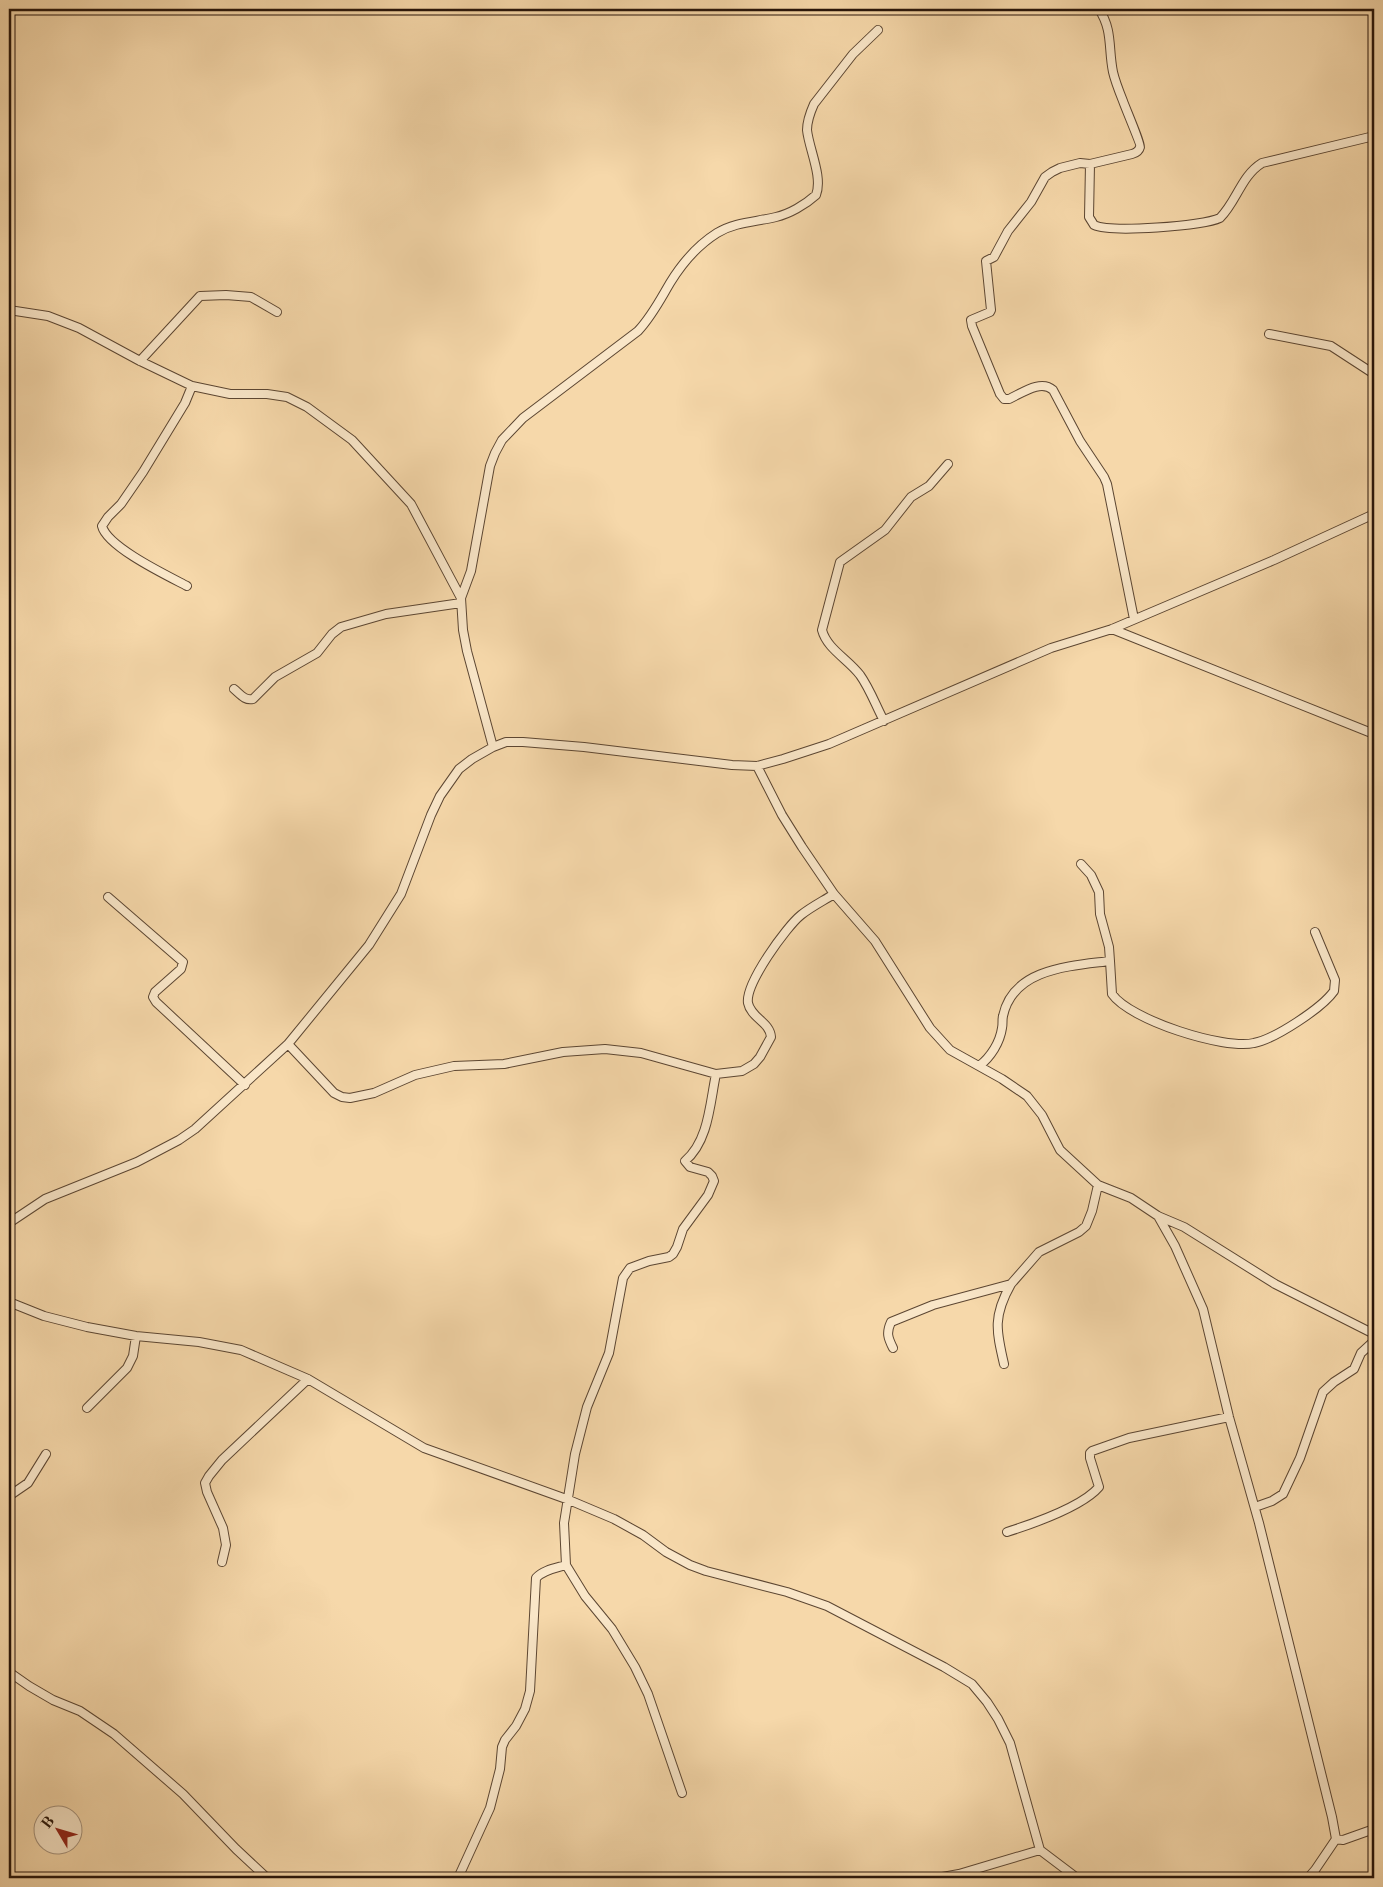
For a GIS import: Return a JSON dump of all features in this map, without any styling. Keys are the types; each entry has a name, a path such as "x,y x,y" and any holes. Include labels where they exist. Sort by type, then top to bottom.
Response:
{"street":[{"path":"1099,9 1108,26 1113,72 1131,125 1141,145 1139,150 1132,154 1090,164 1080,163 1060,168 1046,177 1031,202 1008,231 994,257 986,261 990,312 970,320 1000,394 1004,399 1009,399 1041,385 1048,386 1053,390 1080,441 1104,477 1134,619"},
{"path":"461,600 475,554 490,466 502,440 523,418 638,331 651,316 677,272 702,244 731,226 778,216 792,211 816,196 817,184 808,130 810,113 814,104 849,60 878,30"},
{"path":"1090,164 1089,217 1094,225 1106,228 1164,228 1220,218 1254,168 1262,163 1374,136"},
{"path":"140,361 200,296 251,297 258,299 276,312"},
{"path":"9,310 48,316 78,328 192,386 230,394 267,394 287,397 307,407 352,440 411,504 461,600 467,651 493,747"},
{"path":"1269,334 1331,346 1374,374"},
{"path":"187,586 137,559 109,537 102,526 121,504 143,472 182,410 192,386"},
{"path":"884,721 861,676 826,641 822,630 840,562 885,530 911,498 933,482 948,464"},
{"path":"9,1223 45,1199 137,1162 179,1140 195,1129 245,1085 288,1044 369,945 394,907 410,873 431,815 449,782 459,769 493,747 506,742 524,742 584,747 732,765 757,766 828,744 1051,648 1112,629 1274,560 1374,514"},
{"path":"234,689 244,698 248,700 253,699 275,677 318,652 336,630 354,622 461,600"},
{"path":"1112,629 1374,734"},
{"path":"757,766 782,815 802,847 834,894 875,941 930,1028 950,1050 1009,1083 1027,1096 1042,1115 1060,1150 1098,1185 1131,1198 1158,1216 1184,1227 1275,1284 1374,1334"},
{"path":"1080,864 1096,883 1099,892 1100,914 1109,948 1112,994 1134,1011 1160,1025 1186,1034 1219,1041 1248,1044 1262,1041 1283,1031 1306,1016 1334,991 1335,980 1315,932"},
{"path":"288,1044 334,1093 346,1098 374,1093 415,1075 454,1066 504,1064 563,1052 605,1049 641,1053 716,1074 742,1070 754,1064 771,1037 768,1028 751,1010 748,1001 758,973 778,940 801,915 834,894"},
{"path":"108,898 183,962 181,969 155,992 156,1002 245,1085"},
{"path":"979,1066 990,1056 998,1041 1007,1004 1026,981 1038,974 1079,965 1110,961"},
{"path":"682,1793 648,1694 635,1667 612,1629 585,1596 566,1565 564,1523 575,1454 588,1408 609,1353 621,1286 626,1271 649,1261 669,1257 673,1254 683,1229 708,1195 714,1181 708,1172 690,1167 686,1161 698,1146 704,1131 716,1074"},
{"path":"1004,1364 998,1335 997,1315 1011,1284 1039,1252 1079,1232 1086,1226 1092,1211 1098,1185"},
{"path":"1158,1216 1175,1246 1203,1309 1229,1417 1255,1507 1318,1758 1336,1839 1308,1878"},
{"path":"892,1348 887,1336 891,1322 933,1305 1011,1284"},
{"path":"9,1302 44,1316 136,1336 200,1342 240,1350 308,1379 424,1448 569,1500 614,1519 690,1565 787,1592 827,1606 944,1667 972,1684 987,1702 1010,1743 1040,1850 1077,1878"},
{"path":"86,1408 127,1368 133,1356 136,1336"},
{"path":"1255,1507 1272,1501 1283,1494 1300,1458 1323,1392 1354,1369 1362,1353 1374,1341"},
{"path":"222,1562 226,1545 223,1528 205,1483 222,1460 308,1379"},
{"path":"1007,1532 1068,1508 1093,1493 1099,1487 1090,1458 1092,1451 1129,1438 1229,1417"},
{"path":"9,1496 28,1483 46,1454"},
{"path":"458,1878 490,1808 500,1769 502,1747 516,1726 530,1691 536,1578 546,1571 566,1565"},
{"path":"9,1672 53,1700 80,1711 114,1734 183,1794 267,1878"},
{"path":"1336,1839 1343,1840 1374,1829"},
{"path":"937,1878 959,1874 1040,1850"}]}
